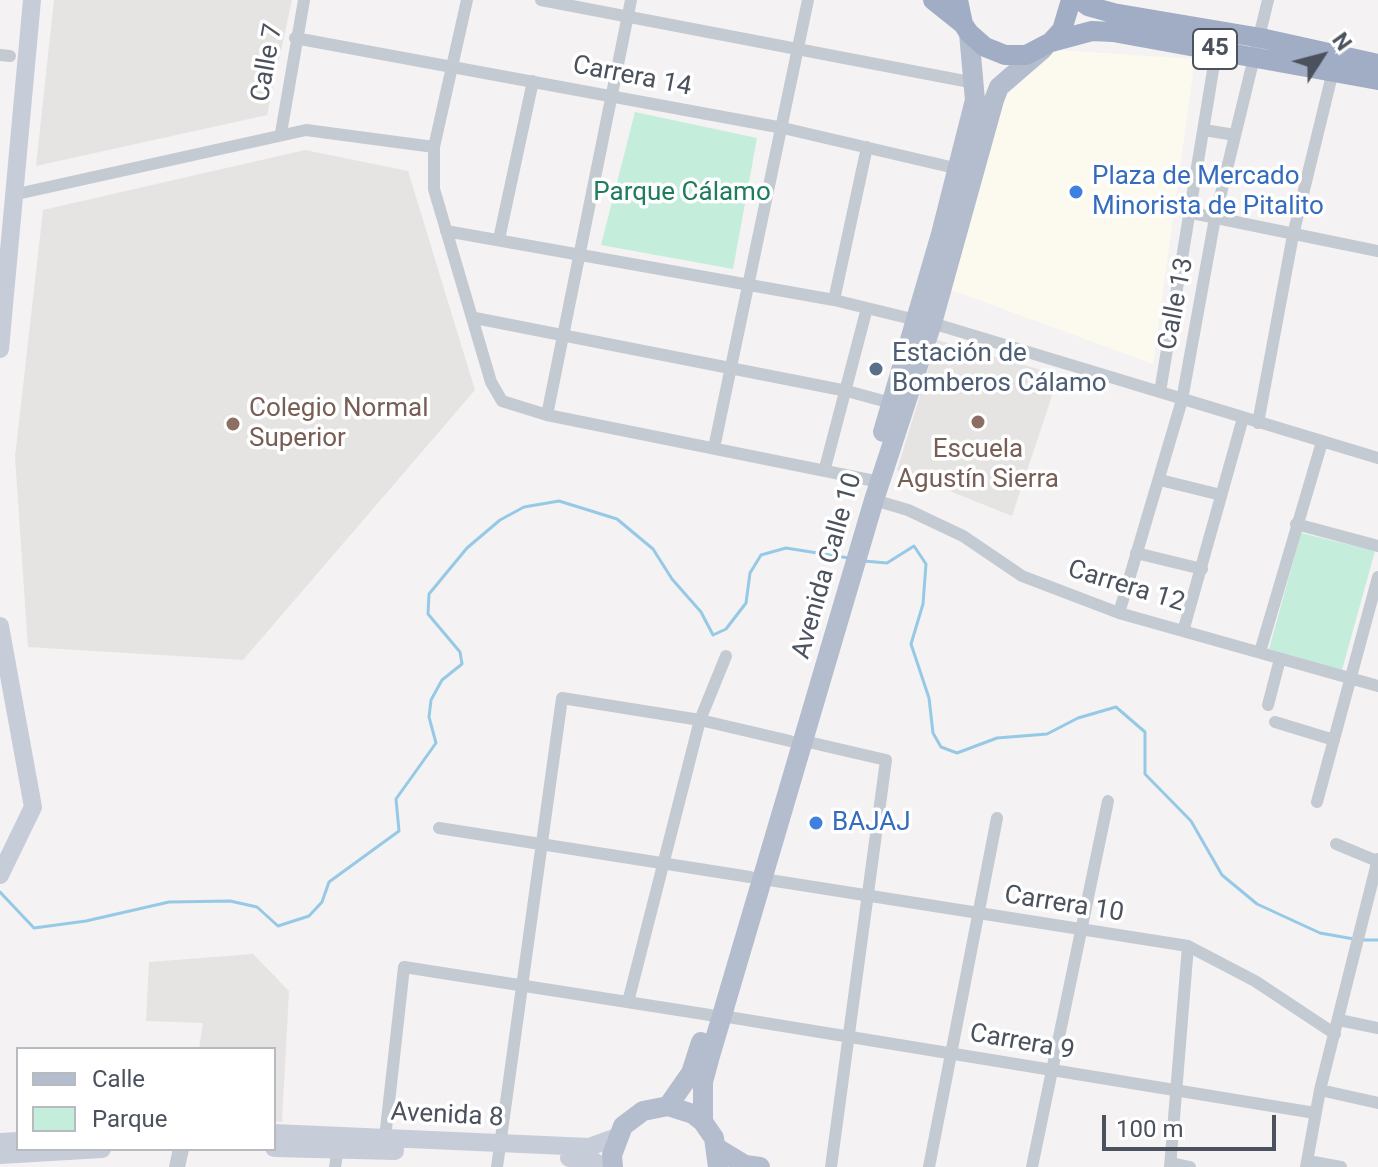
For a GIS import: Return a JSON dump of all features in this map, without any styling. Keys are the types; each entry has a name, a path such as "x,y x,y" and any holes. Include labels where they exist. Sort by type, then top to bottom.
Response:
{"highway":[{"path":"933,0 985,47 1005,55 1026,55 1048,44 1062,30 1071,0"},
{"path":"958,0 966,29"},
{"name":"45","path":"1093,3 1218,40"},
{"name":"45","path":"1048,44 1092,31 1218,40 1378,64"},
{"name":"45","path":"1258,46 1333,71 1378,80"}],"main road":[{"path":"0,349 17,194 9,167 32,0"},
{"name":"Avenida Calle 10","path":"872,490 891,403 924,322 975,100 966,29"},
{"name":"Avenida Calle 10","path":"703,1122 703,1082 716,1016 850,562 999,87 1048,44"},
{"path":"0,626 33,807 0,875"},
{"name":"Avenida Calle 10","path":"668,1106 691,1073 716,1016"},
{"path":"613,1167 617,1137 632,1117 656,1107 668,1106 693,1114 703,1122 718,1157 760,1167"},
{"name":"Avenida 8","path":"276,1133 386,1152 589,1158 603,1167"},
{"name":"Avenida 8","path":"498,1156 589,1147 617,1137"},
{"name":"Avenida 8","path":"276,1148 337,1158 386,1152"}],"street":[{"name":"Calle 7","path":"281,133 304,0"},
{"path":"467,0 434,147 434,189 475,318 847,391 891,403"},
{"path":"541,0 975,83"},
{"path":"547,415 631,0"},
{"path":"714,448 808,0"},
{"name":"Calle 13","path":"1119,613 1180,406 1215,218 1268,0"},
{"name":"Carrera 14","path":"295,38 783,128 959,169"},
{"name":"Calle 13","path":"1160,392 1192,213 1218,40"},
{"path":"1258,423 1293,235 1333,71"},
{"path":"499,239 533,81"},
{"path":"17,194 281,133 306,130 434,147"},
{"path":"1204,130 1235,135"},
{"path":"834,300 867,147"},
{"path":"1192,213 1378,251"},
{"path":"446,231 867,308 1160,392 1180,406 1243,418 1378,458"},
{"path":"825,468 867,308"},
{"name":"Carrera 12","path":"475,318 491,382 502,401 547,415 825,468 963,536 1022,576 1119,613 1184,628 1378,686"},
{"path":"1174,318 1196,323"},
{"path":"1184,628 1243,418"},
{"path":"1260,652 1322,442"},
{"path":"1160,480 1221,495"},
{"path":"1296,524 1378,546"},
{"path":"1136,553 1202,569"},
{"path":"1317,802 1378,577"},
{"path":"628,1002 666,864 700,720 726,656"},
{"path":"1268,705 1280,659"},
{"path":"498,1156 562,698 700,720 886,760 865,895 850,1037 831,1167"},
{"path":"1275,722 1334,740"},
{"path":"1032,1167 1108,801"},
{"path":"929,1167 997,818"},
{"name":"Carrera 10","path":"439,828 1188,946 1255,981 1335,1034"},
{"path":"1336,844 1378,860 1320,1090 1307,1164 1341,1167"},
{"path":"1188,946 1170,1165 1190,1167"},
{"name":"Carrera 9","path":"386,1152 404,967 1315,1113"},
{"path":"1339,1020 1378,1028"},
{"path":"1320,1090 1378,1103"}],"shaded area":[{"path":"54,0 292,0 267,115 36,166"},
{"name":"Plaza de Mercado Minorista de Pitalito","path":"1057,50 1195,59 1153,364 946,288 1005,96"},
{"name":"Colegio Normal Superior","path":"305,150 408,171 475,390 243,660 28,647 15,457 43,210"},
{"name":"Escuela Agustín Sierra","path":"937,340 1059,375 1012,516 897,470"},
{"path":"253,954 289,991 282,1122 276,1121 276,1047 199,1047 203,1023 146,1021 149,962"}],"green space":[{"name":"Parque Cálamo","path":"635,112 757,138 733,269 601,245"},
{"path":"1301,533 1375,551 1342,670 1269,649"}],"waterway":[{"path":"0,892 34,928 86,921 169,902 230,901 257,907 278,926 309,916 322,902 329,882 399,831 396,799 436,743 429,717 431,700 442,680 462,664 460,652 428,614 429,594 467,548 500,520 524,507 559,501 617,519 653,549 672,579 701,612 713,635 726,629 746,603 750,573 761,555 786,548 849,558"},
{"path":"864,561 887,563 914,546 926,564 923,604 911,644 929,698 933,733 941,747 957,753 997,738 1047,734 1078,718 1116,707 1145,732 1145,774 1191,821 1222,875 1257,904 1320,933 1354,939"},
{"path":"1362,940 1378,940"}],"place":[{"name":"Plaza de Mercado Minorista de Pitalito","path":"1076,192"},
{"name":"Estación de Bomberos Cálamo","path":"876,369"},
{"name":"Escuela Agustín Sierra","path":"978,422"},
{"name":"Colegio Normal Superior","path":"233,424"},
{"name":"BAJAJ","path":"816,823"}]}
